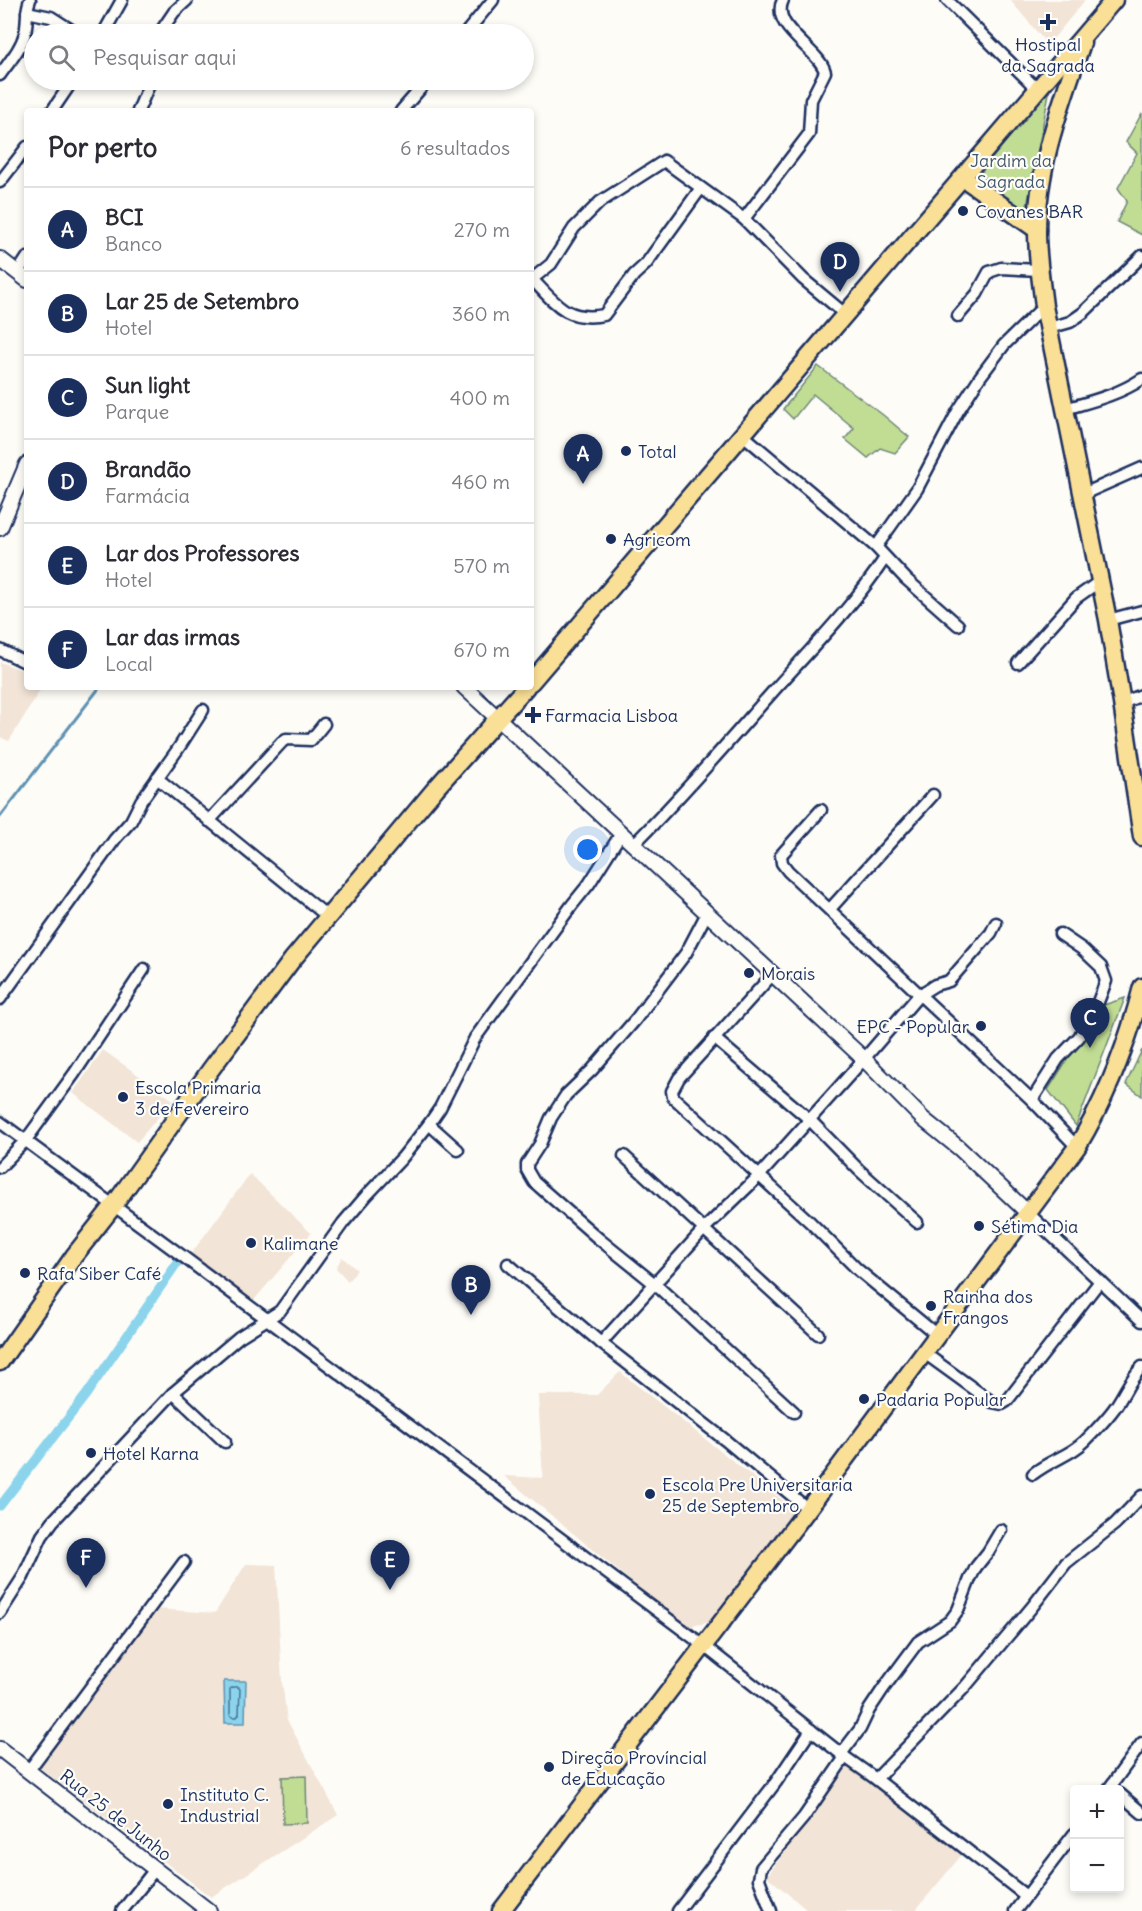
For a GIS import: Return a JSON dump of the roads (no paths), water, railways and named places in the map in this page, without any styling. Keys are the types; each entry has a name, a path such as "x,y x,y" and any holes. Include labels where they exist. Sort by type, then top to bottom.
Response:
{"main road":[{"path":"534,678 1114,0"},
{"path":"1085,34 1061,102 1045,164 1037,230 1039,270 1081,495 1108,620 1142,837"},
{"path":"963,178 1037,230"},
{"path":"0,1362 74,1256 114,1205 292,960 327,916 523,690"},
{"path":"501,1911 808,1509 1077,1147 1110,1084 1140,1008 1142,987"}],"street":[{"path":"26,24 30,0"},
{"path":"109,24 122,0"},
{"path":"166,24 186,0"},
{"path":"473,24 493,0"},
{"path":"744,219 809,134 811,99 825,72 824,66 784,20 780,12 783,0"},
{"path":"947,0 1038,90"},
{"path":"27,12 51,17 62,24"},
{"path":"0,75 22,44 24,38"},
{"path":"54,108 66,90"},
{"path":"139,108 147,90"},
{"path":"404,108 419,90"},
{"path":"0,182 24,151"},
{"path":"534,277 551,264 574,228 600,202 661,162 666,162 744,219 803,279 845,314"},
{"path":"534,281 567,313 579,317 604,315 701,188"},
{"path":"1049,328 1070,322 1083,313 1142,256"},
{"path":"0,259 23,276"},
{"path":"958,316 977,294 989,272 1001,268 1039,270"},
{"path":"876,547 918,489 958,411 980,377 1004,345 1044,306"},
{"path":"1065,409 1112,395 1142,379"},
{"path":"742,435 876,547 958,625"},
{"path":"1081,495 1142,468"},
{"path":"0,528 24,471"},
{"path":"634,844 678,799 810,651 868,583 885,558"},
{"path":"1018,663 1076,598 1100,581"},
{"path":"1108,620 1142,611"},
{"path":"0,650 24,662"},
{"path":"467,690 864,1059 923,1119 958,1148 1142,1321"},
{"path":"1122,703 1142,695"},
{"path":"0,999 131,821 141,801 203,710"},
{"path":"209,820 282,742 286,739 311,740 324,724"},
{"path":"157,778 327,916"},
{"path":"830,909 933,795"},
{"path":"821,810 784,850 780,858 788,871 1032,1100 1077,1147"},
{"path":"0,1613 23,1577 42,1536 53,1521 173,1394 239,1336 280,1311 343,1223 402,1158 429,1124 476,1038 584,891 622,832"},
{"path":"707,913 686,952 636,1019 592,1070 566,1095 527,1164 527,1170 534,1182 656,1285 794,1412"},
{"path":"601,1343 656,1285 705,1228 759,1176 919,995 935,985 949,981 991,933 996,923"},
{"path":"1032,1100 1058,1059 1084,1029 1106,981 1101,967 1082,949 1060,934"},
{"path":"0,1167 26,1140 74,1074 144,969"},
{"path":"772,975 679,1078 672,1091 674,1097 857,1269 937,1335"},
{"path":"714,1038 809,1119 859,1170 917,1222"},
{"path":"0,1122 703,1645 1026,1896"},
{"path":"429,1124 458,1150"},
{"path":"624,1156 819,1334"},
{"path":"508,1264 601,1343 725,1440 808,1509"},
{"path":"923,1352 992,1402 1002,1404 1007,1401 1100,1281"},
{"path":"1033,1474 1045,1464 1072,1453 1084,1442 1115,1408 1129,1382 1142,1367"},
{"path":"173,1394 225,1442"},
{"path":"876,1779 965,1688 1066,1563 1115,1524 1142,1496"},
{"path":"771,1911 759,1879 761,1868 804,1816 860,1729 869,1710 918,1642 950,1621 958,1610 970,1579 1001,1530"},
{"path":"28,1770 184,1562"},
{"path":"678,1911 776,1782 811,1730"},
{"path":"1113,1785 1142,1743"},
{"name":"Rua 25 de Junho","path":"0,1749 209,1911"},
{"path":"1124,1798 1142,1813"},
{"path":"1015,1911 1070,1839"},
{"path":"122,1911 156,1868"}],"water":[{"path":"224,1681 246,1681 245,1723 225,1723"}],"waterway":[{"path":"0,817 98,690"},
{"path":"0,1506 86,1395 182,1256"}],"place":[{"name":"Hostipal da Sagrada","path":"1048,22"},
{"name":"Covanes BAR","path":"963,211"},
{"name":"Brandão","path":"840,292"},
{"name":"Total","path":"626,451"},
{"name":"BCI","path":"583,484"},
{"name":"Agricom","path":"611,539"},
{"name":"Farmacia Lisboa","path":"533,715"},
{"name":"Morais","path":"749,973"},
{"name":"EPC - Popular","path":"981,1026"},
{"name":"Sun light","path":"1090,1048"},
{"name":"Escola Primaria 3 de Fevereiro","path":"123,1097"},
{"name":"Sétima Dia","path":"979,1226"},
{"name":"Kalimane","path":"251,1243"},
{"name":"Rafa Siber Café","path":"25,1273"},
{"name":"Rainha dos Frangos","path":"931,1306"},
{"name":"Lar 25 de Setembro","path":"471,1315"},
{"name":"Padaria Popular","path":"864,1399"},
{"name":"Hotel Karna","path":"91,1453"},
{"name":"Escola Pre Universitaria 25 de Septembro","path":"650,1494"},
{"name":"Lar das irmas","path":"86,1588"},
{"name":"Lar dos Professores","path":"390,1590"},
{"name":"Direção Províncial de Educação","path":"549,1767"},
{"name":"Instituto C. Industrial","path":"168,1804"}],"park label":[{"name":"Jardim da Sagrada","path":"1011,170"}]}
